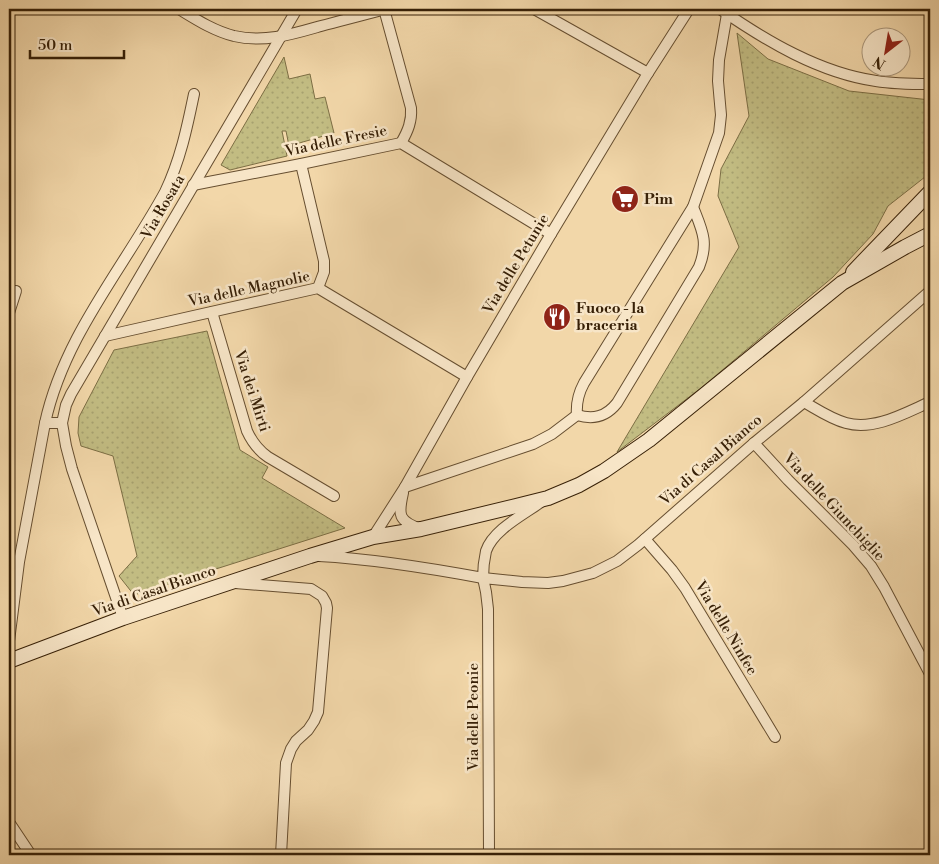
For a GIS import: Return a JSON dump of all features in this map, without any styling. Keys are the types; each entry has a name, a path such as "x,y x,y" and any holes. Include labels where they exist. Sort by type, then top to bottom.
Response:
{"main road":[{"path":"842,283 930,192"},
{"name":"Via di Casal Bianco","path":"9,661 123,618 310,556 372,537 422,529 548,498 592,478 642,446 842,283 930,234"}],"street":[{"path":"179,9 191,12 216,30 234,36 256,38 282,37 385,9 411,108 410,122 401,142"},
{"name":"Via Rosata","path":"123,618 72,469 64,440 62,423 66,405 297,9"},
{"path":"534,9 648,73"},
{"name":"Via delle Petunie","path":"372,537 405,487 551,234 689,9"},
{"path":"577,415 579,391 693,207 719,133 721,115 718,60 724,11 773,43 837,71 876,81 930,84"},
{"name":"Via Rosata","path":"9,641 19,562 45,423 52,396 78,335 158,206 168,186 180,154 194,94"},
{"name":"Via delle Fresie","path":"193,185 401,142 551,234"},
{"path":"301,164 324,261 324,269 318,288"},
{"path":"577,415 592,418 599,417 607,413 617,403 699,267 705,243 693,207"},
{"name":"Via delle Magnolie","path":"105,336 318,288 467,377"},
{"name":"Via di Casal Bianco","path":"310,556 402,564 483,578 536,583 568,580 593,573 618,560 645,539 930,290"},
{"path":"9,313 16,291"},
{"name":"Via dei Mirti","path":"212,312 253,442 268,457 334,496"},
{"path":"804,402 840,421 865,425 888,420 930,402"},
{"path":"422,529 409,524 401,517 405,487 533,444 552,434 577,415"},
{"path":"45,423 62,423"},
{"name":"Via delle Giunchiglie","path":"754,443 871,566 927,661 930,674"},
{"name":"Via di Casal Bianco","path":"483,578 486,551 495,537 506,527 548,498"},
{"name":"Via delle Ninfee","path":"645,539 685,588 775,737"},
{"path":"9,555 19,562"},
{"name":"Via delle Peonie","path":"483,578 488,609 489,855"},
{"path":"229,582 306,588 322,596 326,603 327,611 318,712 308,730 296,741 286,763 281,855"},
{"path":"9,822 31,855"}],"shaded area":[{"path":"737,33 768,59 849,91 930,100 930,173 888,206 873,234 833,277 701,388 617,452 739,247 718,196 721,169 749,116"},
{"path":"284,57 289,79 310,74 315,99 325,97 334,133 289,146 286,131 282,131 287,156 230,170 221,165"},
{"path":"207,331 240,450 268,467 262,478 345,528 134,595 119,576 137,556 113,456 81,446 78,433 79,417 114,350"}],"place":[{"name":"Pim","path":"625,199"},
{"name":"Fuoco - la braceria","path":"557,317"}]}
